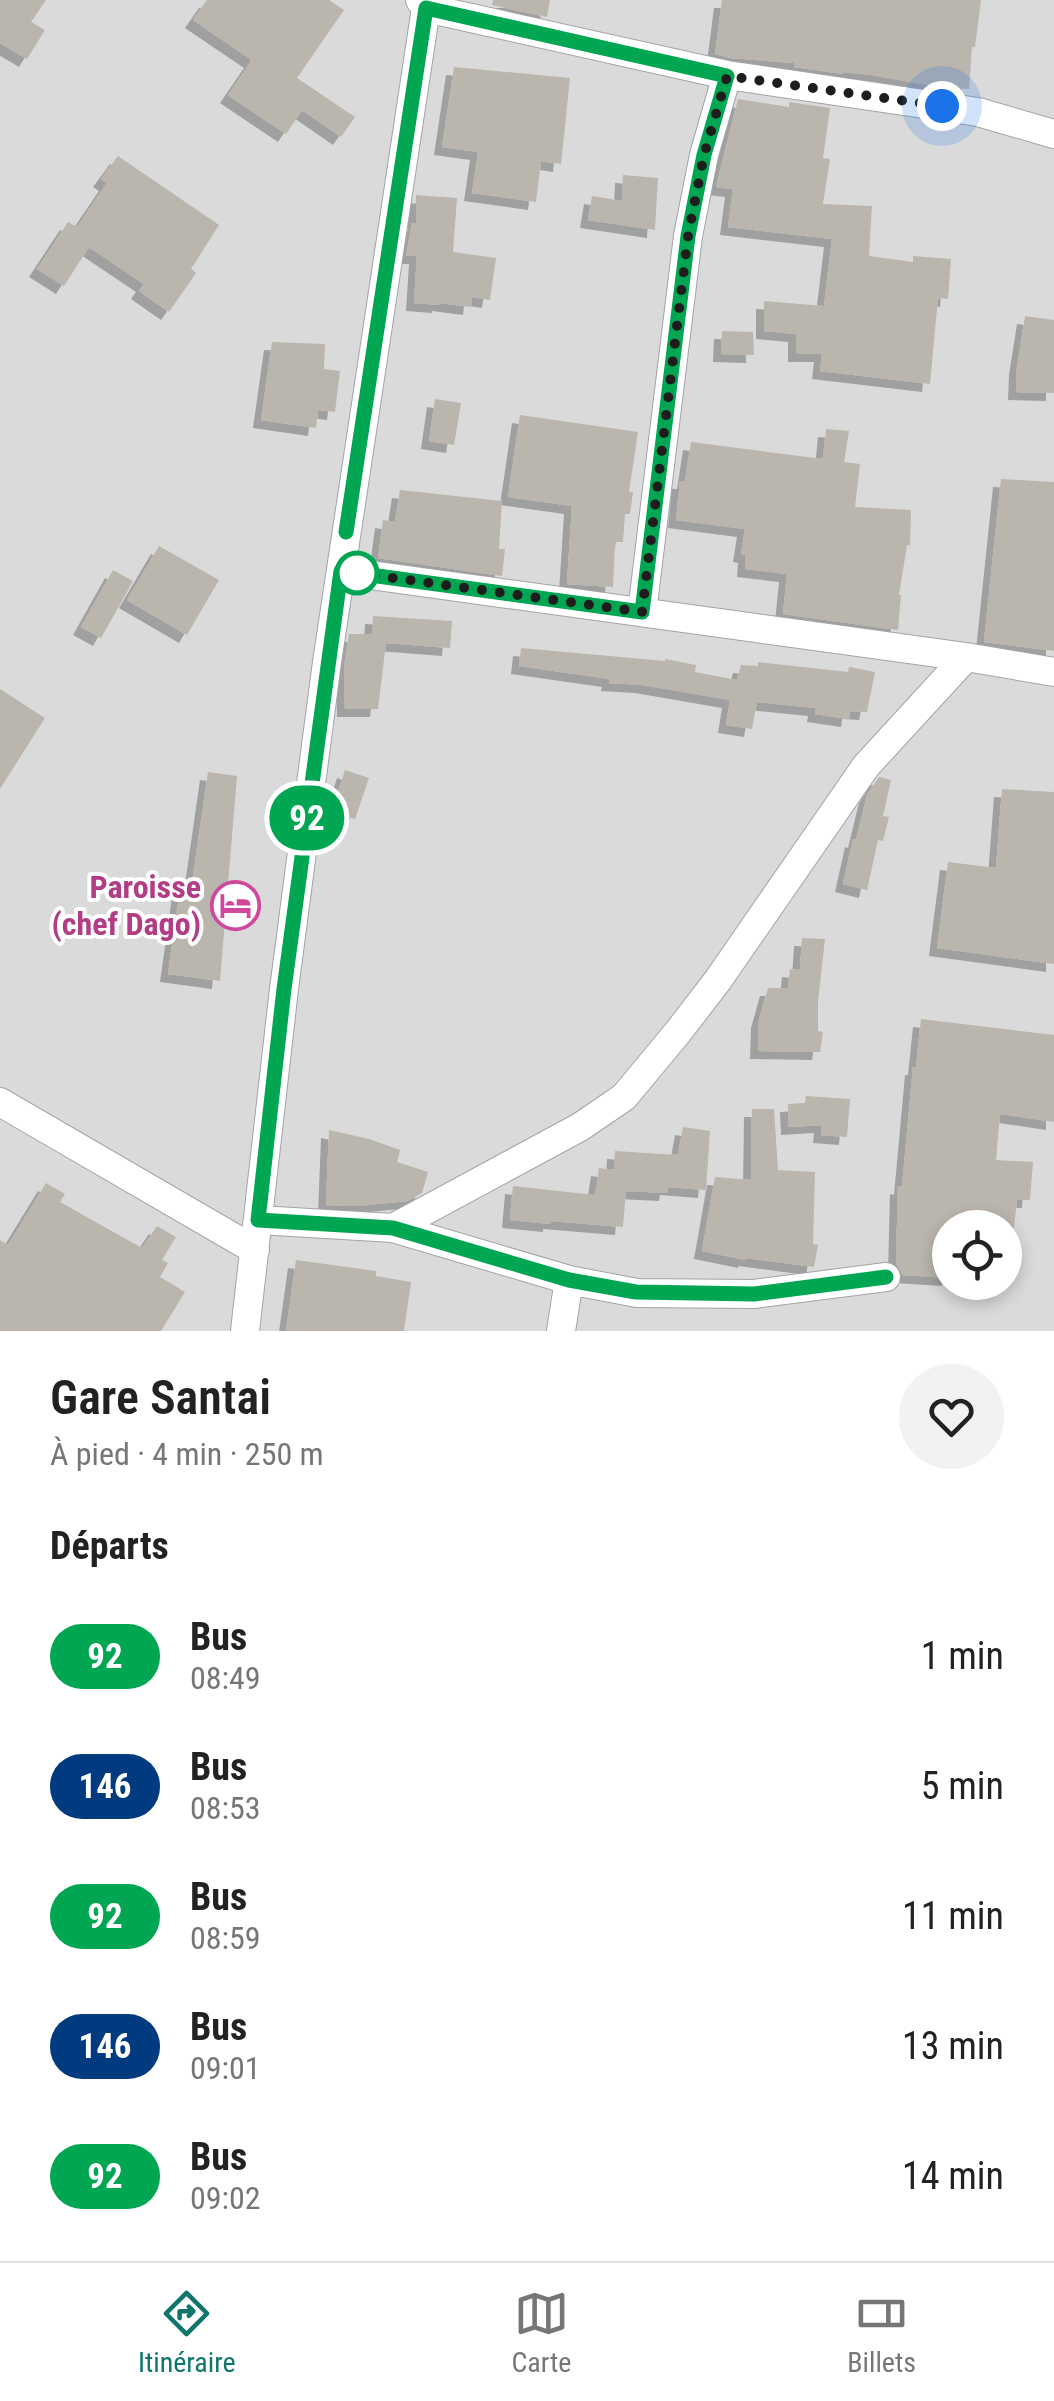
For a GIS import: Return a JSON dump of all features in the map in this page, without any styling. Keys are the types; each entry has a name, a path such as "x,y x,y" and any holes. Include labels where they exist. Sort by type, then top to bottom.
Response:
{"street":[{"path":"244,1331 284,989 423,4 727,76 978,112 1054,134"},
{"path":"642,612 688,236 704,155 727,76"},
{"path":"341,571 1054,672"},
{"path":"393,1228 580,1128 624,1096 718,980 866,766 966,657"},
{"path":"0,1102 255,1250"},
{"path":"258,1220 393,1228 569,1280 636,1292 754,1294 886,1277"},
{"path":"561,1331 569,1280"}],"shaded area":[{"path":"0,0 1054,0 1054,1331 0,1331"}],"building":[{"path":"0,0 46,0 31,22 45,30 27,59 0,43"},
{"path":"207,0 329,0 344,10 297,78 355,117 341,137 302,110 286,134 228,95 252,60 193,20"},
{"path":"493,0 550,0 547,17 492,5"},
{"path":"722,0 981,0 969,89 715,54"},
{"path":"454,67 570,78 561,164 541,161 536,202 472,193 478,152 442,147"},
{"path":"738,99 830,108 823,158 830,159 823,204 872,206 869,256 913,262 913,256 951,259 948,299 938,298 930,384 820,371 822,354 796,354 796,334 764,331 764,301 824,306 832,239 728,227 733,189 716,187"},
{"path":"118,156 219,225 191,269 196,273 169,312 139,291 144,284 89,247 64,286 37,269 68,222 77,227 107,183 101,179"},
{"path":"623,175 658,178 655,230 588,220 592,196 622,201"},
{"path":"416,195 457,198 453,252 496,258 490,300 472,297 471,307 414,303 417,256 406,256 412,223 416,223"},
{"path":"1025,316 1054,320 1054,393 1016,392"},
{"path":"722,331 753,332 754,355 721,354"},
{"path":"272,342 325,344 324,369 340,371 335,412 318,410 316,428 261,420"},
{"path":"435,399 461,403 454,445 429,441"},
{"path":"520,415 638,432 629,492 633,492 630,514 625,514 623,542 615,542 613,587 567,584 572,506 508,497"},
{"path":"826,429 849,431 844,462 860,464 855,507 911,510 898,630 783,614 787,574 745,569 746,555 741,554 745,529 676,520 680,481 685,481 691,442 823,459"},
{"path":"1001,479 1054,482 1054,651 984,642"},
{"path":"400,490 502,501 502,576 378,558 383,520 395,522"},
{"path":"159,546 219,580 187,635 127,600"},
{"path":"113,570 133,581 101,638 81,627"},
{"path":"373,616 452,621 450,648 386,643 378,709 345,709 344,667 349,634 372,634"},
{"path":"521,648 665,659 696,665 695,672 737,680 741,665 758,666 758,662 875,672 867,712 850,711 849,719 815,714 816,708 757,702 752,729 726,725 730,700 519,666"},
{"path":"0,689 45,718 0,789"},
{"path":"345,770 369,778 355,819 332,811"},
{"path":"208,772 237,776 220,981 168,974 180,889 191,890"},
{"path":"879,777 891,780 883,816 889,817 883,841 878,840 867,890 843,884 867,795"},
{"path":"1002,789 1054,792 1054,964 937,948 948,862 996,868"},
{"path":"802,938 825,939 818,1001 818,1031 823,1032 820,1052 758,1051 759,1020 768,988 788,988 790,969 800,970"},
{"path":"921,1019 1054,1035 1054,1122 1000,1114 996,1160 1033,1162 1030,1200 1017,1200 1016,1210 932,1210 932,1277 903,1275 896,1263 898,1186 902,1187"},
{"path":"806,1096 850,1099 847,1137 821,1135 822,1125 789,1127 788,1104 805,1103"},
{"path":"752,1109 774,1109 778,1170 815,1172 813,1244 818,1245 814,1267 702,1251 715,1177 751,1180"},
{"path":"683,1127 710,1131 706,1190 668,1187 667,1193 626,1191 623,1227 510,1220 513,1186 595,1195 599,1168 614,1170 615,1151 678,1155"},
{"path":"329,1130 400,1150 397,1162 428,1172 422,1193 407,1201 326,1205"},
{"path":"46,1183 65,1194 60,1202 142,1248 157,1226 176,1237 162,1260 168,1263 160,1277 185,1292 161,1331 0,1331 0,1240 8,1245"},
{"path":"296,1260 376,1271 376,1276 411,1282 404,1331 286,1331"}],"bus line":[{"name":"92","path":"346,532 426,8 727,76 704,155 688,236 642,612 341,571 284,989 258,1220 393,1228 569,1280 636,1292 754,1294 886,1277"}],"place":[{"name":"Paroisse (chef Dago)","path":"236,905"}],"route":[{"path":"357,573 642,612 688,236 704,155 727,76 942,106"}]}
